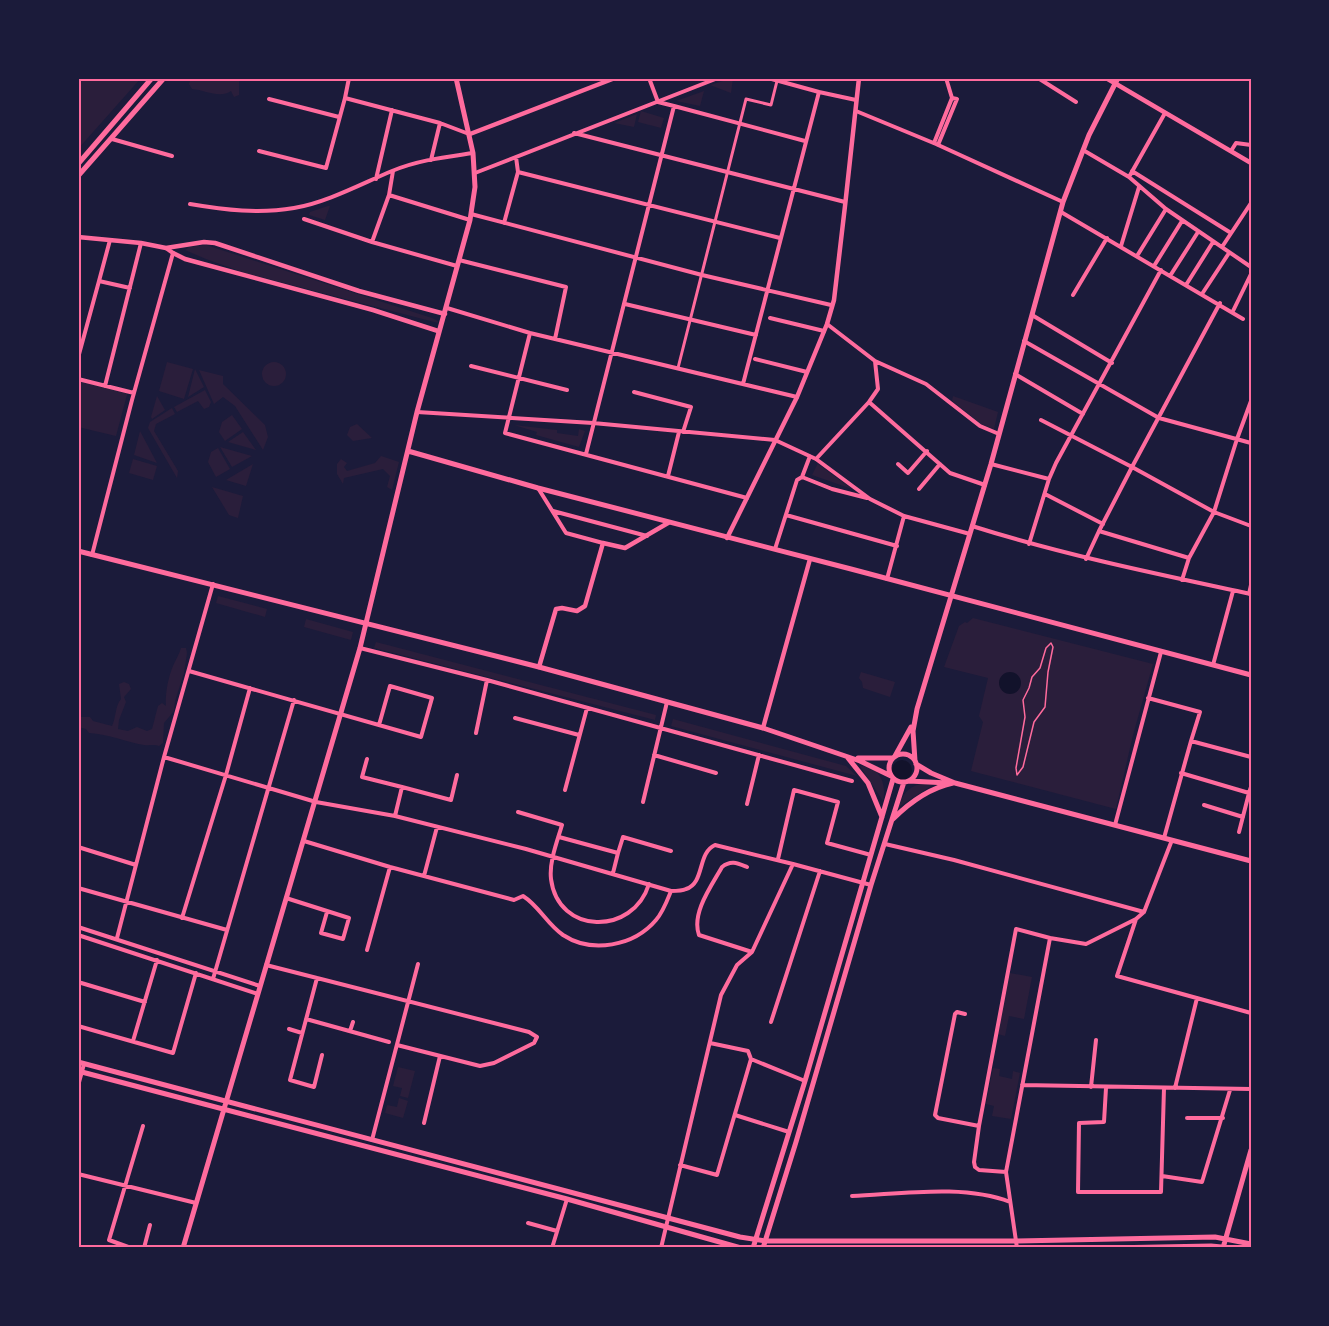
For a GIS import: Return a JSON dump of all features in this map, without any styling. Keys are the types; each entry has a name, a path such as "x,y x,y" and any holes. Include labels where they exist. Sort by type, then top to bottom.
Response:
{"main road":[{"path":"78,164 152,78"},
{"path":"78,176 164,78"},
{"path":"183,1248 360,648 417,412 471,217 475,173 473,153 456,78"},
{"path":"763,1248 884,843 906,782 916,772 912,738 913,723 985,485 1063,202 1083,150 1118,78"},
{"path":"408,451 668,523 1251,675"},
{"path":"78,551 539,667 667,702 844,755 906,782 955,783"},
{"path":"753,1248 883,817 892,777 888,767 913,723"},
{"path":"844,755 876,759 906,754 931,773 955,783 1251,861"},
{"path":"844,755 868,783 883,817"},
{"path":"892,820 919,798 937,788 955,783"},
{"path":"81,1063 755,1240 1017,1241 1226,1238 1251,1244"},
{"path":"80,1072 567,1198 741,1248"},
{"path":"1223,1247 1251,1150"},
{"path":"1108,1248 1232,1248"}],"street":[{"path":"259,151 326,168 349,78"},
{"path":"345,98 440,123 470,134 615,78"},
{"path":"649,78 658,102"},
{"path":"475,173 718,78"},
{"path":"768,78 856,99"},
{"path":"727,538 797,397 827,324 845,202 859,78"},
{"path":"936,145 952,98 946,78"},
{"path":"1038,78 1076,102"},
{"path":"1106,78 1251,163"},
{"path":"678,368 746,99 771,105 777,81"},
{"path":"743,384 819,92"},
{"path":"269,99 339,117"},
{"path":"658,102 805,141"},
{"path":"586,454 674,106"},
{"path":"376,179 392,110"},
{"path":"856,111 1063,202"},
{"path":"1129,177 1166,113"},
{"path":"431,160 440,123"},
{"path":"574,133 845,202"},
{"path":"112,138 172,156"},
{"path":"1231,151 1236,143 1251,145"},
{"path":"1083,150 1129,177 1182,221 1251,267"},
{"path":"190,204 233,212 294,208 376,179 393,170 431,160 473,153"},
{"path":"504,223 518,172 516,157"},
{"path":"372,242 389,195 393,170"},
{"path":"1132,171 1231,233"},
{"path":"518,172 780,238"},
{"path":"1121,246 1139,187"},
{"path":"389,195 702,275 831,305"},
{"path":"1222,248 1251,203"},
{"path":"1137,256 1166,209"},
{"path":"1061,212 1220,303 1243,319"},
{"path":"304,219 372,242 566,287 555,339"},
{"path":"1154,267 1182,221"},
{"path":"1170,276 1198,232"},
{"path":"78,237 141,243 166,248 184,244 215,243 359,291 797,397"},
{"path":"1073,295 1107,238"},
{"path":"78,358 110,240"},
{"path":"1186,285 1214,242"},
{"path":"105,386 141,243"},
{"path":"166,248 185,259 373,310 438,331"},
{"path":"92,555 173,253"},
{"path":"1202,294 1229,253"},
{"path":"1029,544 1049,479 1161,270"},
{"path":"1233,311 1251,274"},
{"path":"99,281 130,288"},
{"path":"1086,559 1132,467 1220,303"},
{"path":"625,304 756,335"},
{"path":"1032,315 1112,363"},
{"path":"770,318 824,331"},
{"path":"827,324 875,360 926,384 980,426 999,435"},
{"path":"530,333 505,433 747,498"},
{"path":"1024,341 1160,418 1251,442"},
{"path":"755,359 807,372"},
{"path":"816,459 869,402 878,389 875,360"},
{"path":"471,366 567,390"},
{"path":"1015,374 1083,414"},
{"path":"78,379 134,393"},
{"path":"634,392 691,407 668,476"},
{"path":"1182,580 1189,558 1214,512 1251,401"},
{"path":"869,402 950,473 985,485"},
{"path":"417,412 593,423 775,440 816,459 870,499 904,516 970,534"},
{"path":"1041,420 1214,512 1251,526"},
{"path":"898,464 908,472 927,452"},
{"path":"775,550 797,480 802,477 810,456"},
{"path":"919,489 940,464"},
{"path":"991,464 1049,479"},
{"path":"802,477 832,489 870,499"},
{"path":"538,488 566,533 603,543 625,548 668,523"},
{"path":"1045,494 1103,524"},
{"path":"553,512 647,536"},
{"path":"786,515 897,546"},
{"path":"887,579 904,516"},
{"path":"972,526 1086,559 1233,591 1250,594 1251,585"},
{"path":"1099,531 1189,558"},
{"path":"539,667 556,609 577,611 585,606 603,543"},
{"path":"763,729 810,559"},
{"path":"117,938 213,584"},
{"path":"1213,666 1233,591"},
{"path":"360,648 487,680 852,781"},
{"path":"1115,825 1161,652"},
{"path":"189,671 421,737 432,698 390,686 379,725"},
{"path":"476,733 487,680"},
{"path":"182,918 250,688"},
{"path":"1148,698 1200,712 1164,838"},
{"path":"213,979 294,700"},
{"path":"643,802 667,702"},
{"path":"565,790 587,708"},
{"path":"515,718 579,735"},
{"path":"1191,741 1251,757"},
{"path":"654,755 716,773"},
{"path":"747,804 759,755"},
{"path":"164,758 316,802 395,816 613,873 671,891 687,889 694,883 707,850 715,845 778,859 871,885"},
{"path":"367,759 362,777 451,800 457,775"},
{"path":"1181,773 1249,793"},
{"path":"395,816 402,788"},
{"path":"1239,832 1251,788"},
{"path":"778,859 794,790 838,802 827,843 872,855"},
{"path":"1204,805 1243,817"},
{"path":"518,812 562,825 551,878 555,893 568,910 587,921 601,923 623,918 640,904 649,884"},
{"path":"424,876 437,827"},
{"path":"559,837 618,853"},
{"path":"613,873 623,837 671,851"},
{"path":"1006,1172 979,1170 975,1167 979,1126 1007,971 1017,929 1086,944 1136,920 1144,912 1172,840"},
{"path":"304,841 514,900 523,896 564,936 586,944 608,945 631,939 649,927 662,911 671,891"},
{"path":"884,843 1144,912"},
{"path":"78,847 136,865"},
{"path":"747,867 736,862 728,862 722,867 699,912 696,927 699,935 752,952"},
{"path":"661,1248 723,989 738,964 752,952 793,864"},
{"path":"367,950 390,867"},
{"path":"771,1022 820,871"},
{"path":"78,888 228,930"},
{"path":"286,898 349,918 343,939 321,933 327,912"},
{"path":"1136,920 1117,976 1251,1013"},
{"path":"78,927 261,987"},
{"path":"78,935 258,994"},
{"path":"1017,1248 1006,1172 1050,938"},
{"path":"133,1041 157,960"},
{"path":"372,1140 418,964"},
{"path":"266,965 530,1032 537,1037 534,1043 494,1063 480,1066 397,1045"},
{"path":"78,1026 173,1053 196,973"},
{"path":"317,978 290,1080 314,1087 322,1055"},
{"path":"78,982 145,1002"},
{"path":"1175,1088 1197,998"},
{"path":"965,1014 957,1012 955,1014 935,1115 938,1118 979,1126"},
{"path":"306,1019 389,1042"},
{"path":"350,1031 352,1022"},
{"path":"289,1029 302,1033"},
{"path":"1091,1087 1096,1040"},
{"path":"680,1165 717,1175 751,1059 748,1051 710,1043"},
{"path":"424,1123 440,1056"},
{"path":"751,1059 805,1081"},
{"path":"78,1086 81,1063"},
{"path":"1022,1085 1251,1089"},
{"path":"1106,1088 1104,1122 1079,1123 1078,1192 1161,1192 1164,1088"},
{"path":"1162,1176 1202,1182 1230,1090"},
{"path":"735,1115 789,1132"},
{"path":"1187,1118 1222,1118"},
{"path":"131,1248 109,1240 143,1126"},
{"path":"78,1174 196,1203"},
{"path":"852,1196 964,1191 997,1196 1010,1202"},
{"path":"552,1248 567,1198"},
{"path":"528,1223 557,1231"},
{"path":"144,1248 150,1225"}],"lane":[{"path":"1051,643 1053,647 1047,674 1045,707 1034,722 1023,767 1017,776 1016,768 1026,717 1023,700 1032,677 1040,669 1046,648 1051,643"}],"shaded area":[{"path":"78,78 141,78 78,149"},
{"path":"191,78 241,78 239,95 234,97 231,91 217,94 192,89 189,84"},
{"path":"733,78 731,93 710,85"},
{"path":"704,91 700,106 676,101"},
{"path":"641,111 664,118 661,128 638,122"},
{"path":"637,114 634,127 614,123"},
{"path":"330,206 325,220 309,215 310,212"},
{"path":"206,245 432,318 438,323 245,273 185,250 189,247"},
{"path":"167,362 193,369 184,399 159,391"},
{"path":"274,362 283,365 286,374 283,383 274,386 265,383 262,374 265,365"},
{"path":"195,369 204,387 188,397"},
{"path":"199,370 223,376 223,384 265,425 268,437 263,450 235,406 223,397 214,404"},
{"path":"78,379 128,391 116,436 78,427"},
{"path":"205,390 211,402 209,407 204,409 198,401 177,412 174,407"},
{"path":"157,396 165,410 152,419 151,417"},
{"path":"953,396 998,412 994,429 981,424 952,401"},
{"path":"172,408 175,414 156,424 154,431 178,471 177,478 148,428 150,422"},
{"path":"232,415 242,429 225,441 219,432 222,422"},
{"path":"357,424 372,438 353,441 347,435 350,427"},
{"path":"514,425 557,430 557,433 578,436 579,429 585,431 579,447 536,435 537,432"},
{"path":"140,431 157,463 134,455"},
{"path":"243,432 256,450 228,442"},
{"path":"220,447 252,456 232,467"},
{"path":"218,448 230,469 216,477 208,462 211,452"},
{"path":"381,456 399,462 392,490 387,487 390,476 383,469 344,478 343,484 337,474 337,464 341,459 347,463 344,467 347,471 375,463"},
{"path":"133,459 157,466 153,480 129,473"},
{"path":"253,464 246,486 226,480"},
{"path":"818,464 852,489 812,475"},
{"path":"212,487 243,496 238,518 229,515"},
{"path":"218,596 267,609 265,617 216,603"},
{"path":"973,618 1153,664 1133,735 1116,809 971,771 983,722 979,716 988,678 944,667 959,626"},
{"path":"306,619 353,632 351,640 304,627"},
{"path":"376,642 656,715 655,720 374,648"},
{"path":"181,648 186,648 187,653 184,673 174,711 164,723 163,743 159,746 144,745 89,733 86,729 78,727 78,717 90,717 93,721 112,726 121,699 119,684 124,682 129,684 131,689 124,697 126,702 118,729 128,731 137,727 147,731 152,729 158,706 162,703 166,706 168,681"},
{"path":"861,672 895,682 890,697 863,688 859,678"},
{"path":"1010,672 1020,679 1021,683 1014,693 1010,694 1000,687 999,683 1006,673"},
{"path":"673,719 846,766 857,776 671,726"},
{"path":"902,760 909,763 912,770 909,777 902,780 895,777 892,770 895,763"},
{"path":"860,766 873,769 881,777 884,788 883,801"},
{"path":"920,784 934,784 899,807 906,792"},
{"path":"1010,973 1032,977 1024,1019 1009,1016 1005,1036 998,1034"},
{"path":"398,1067 415,1071 408,1098 400,1096 402,1088 393,1086"},
{"path":"993,1068 1000,1069 999,1076 1012,1079 1013,1071 1020,1073 1011,1119 992,1116 994,1106 986,1104"},
{"path":"399,1098 408,1101 403,1118 385,1113 387,1105 397,1107"}]}
